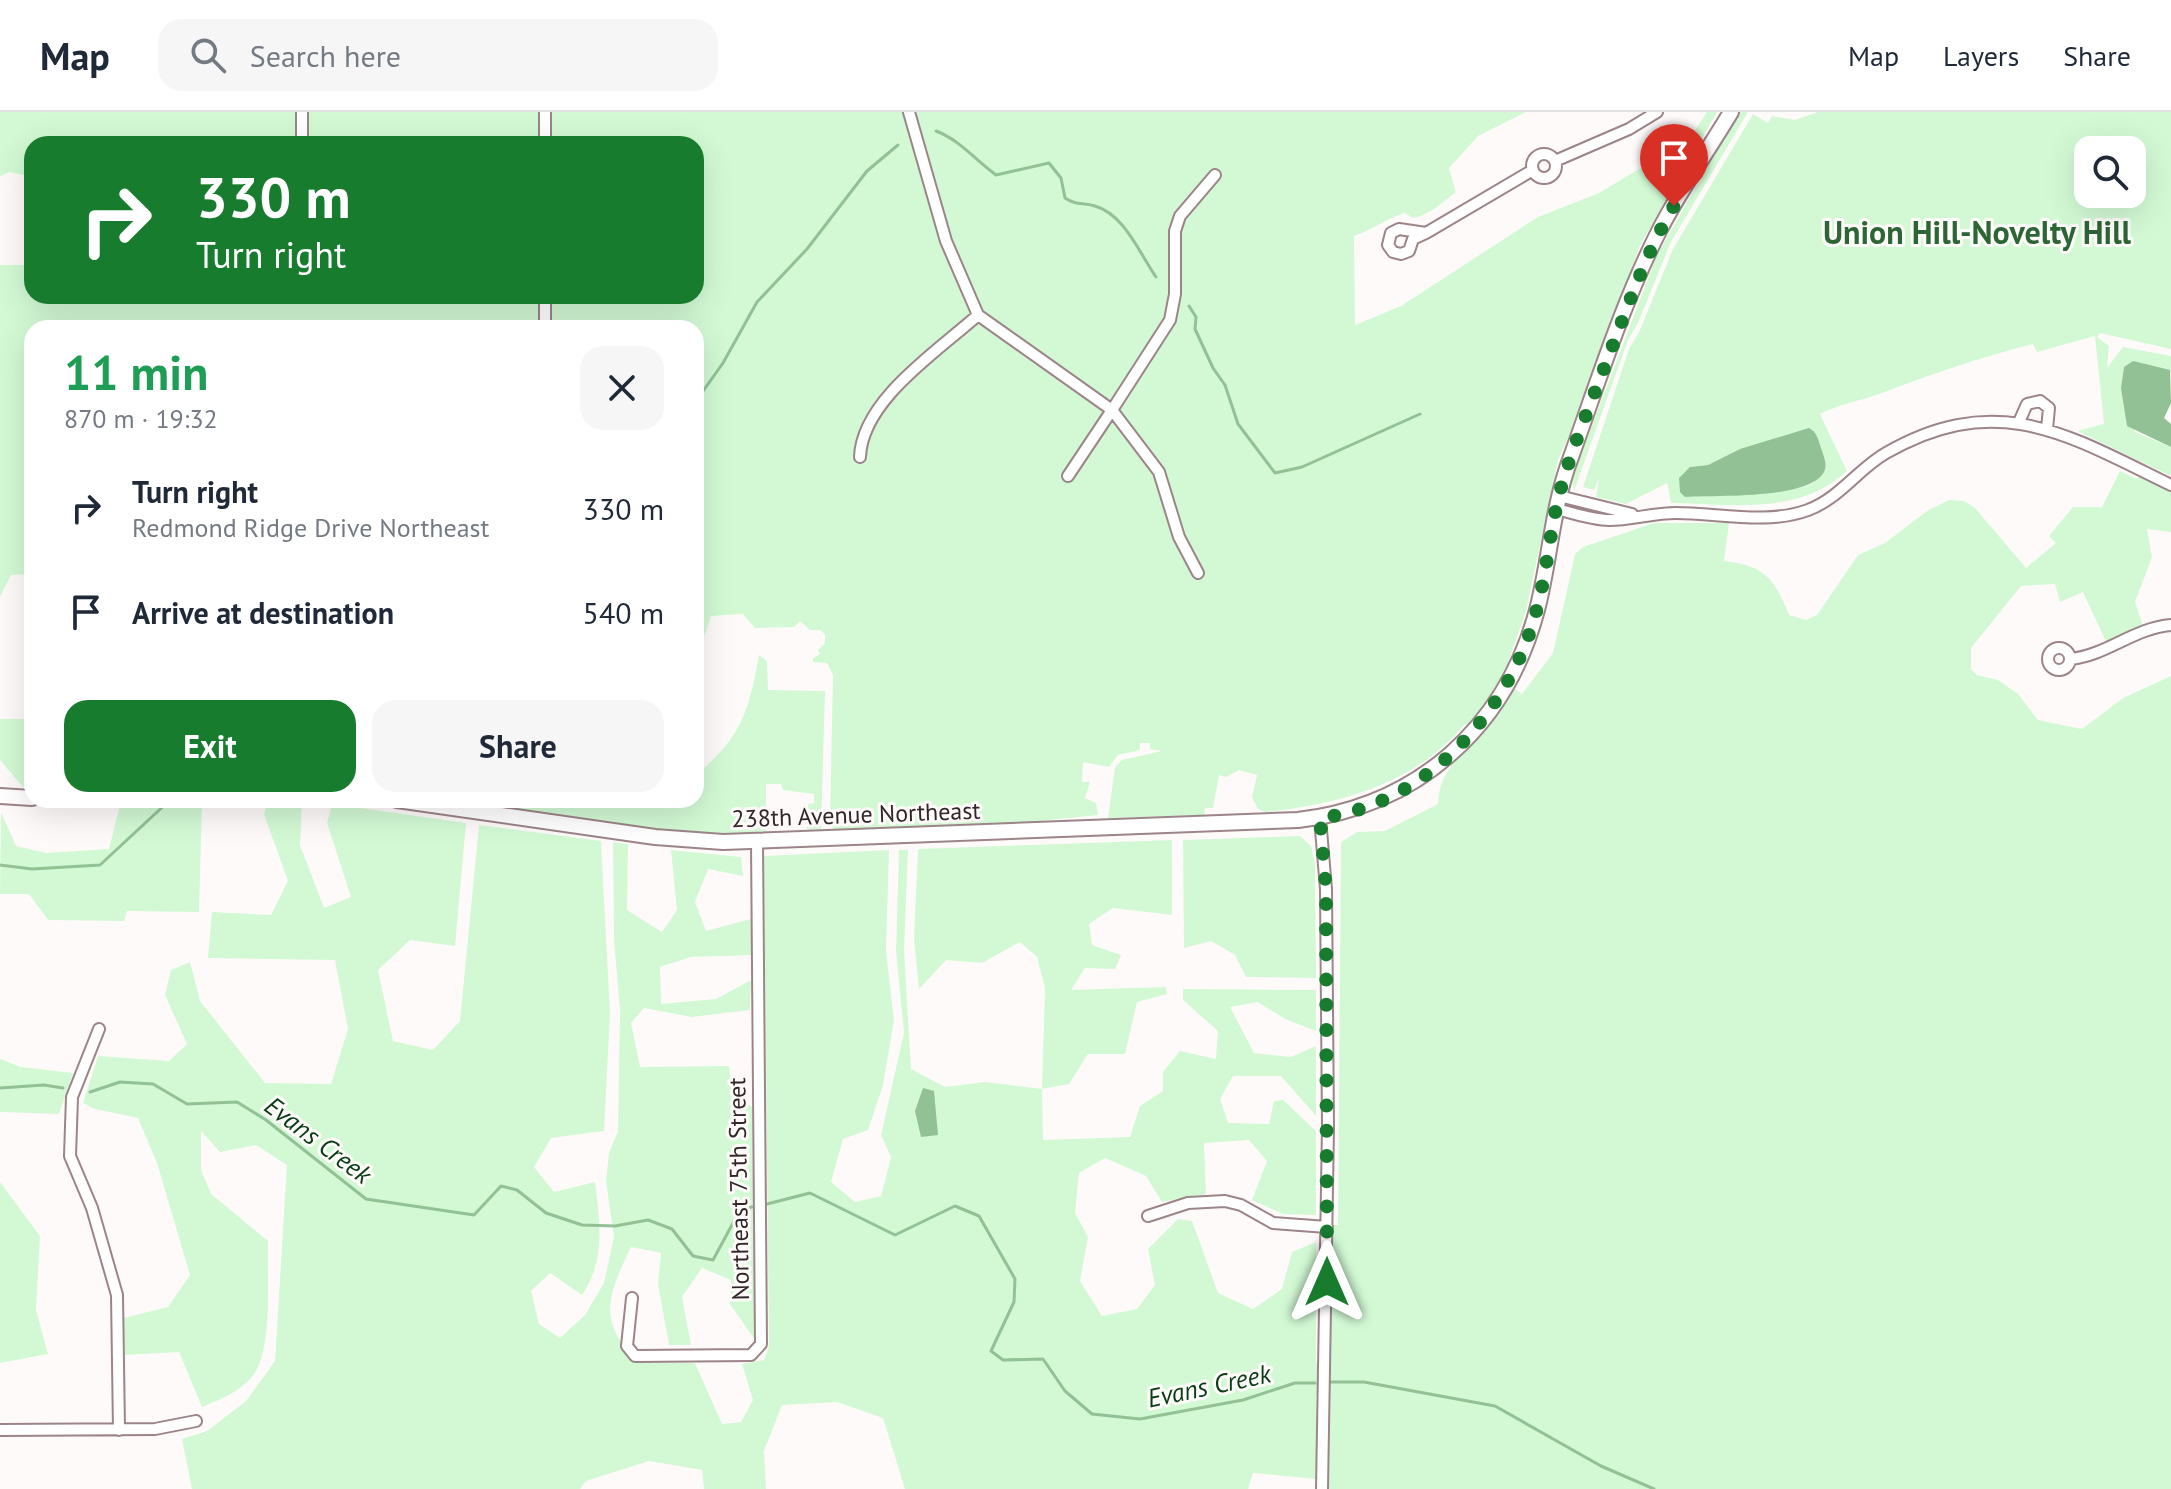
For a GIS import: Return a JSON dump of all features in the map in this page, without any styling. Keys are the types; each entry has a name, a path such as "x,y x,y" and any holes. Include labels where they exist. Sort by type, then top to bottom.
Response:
{"street":[{"path":"302,112 302,136"},
{"path":"545,112 545,136"},
{"path":"909,112 946,241 978,315 1112,410 1159,472 1179,537 1198,573"},
{"path":"1555,161 1629,129 1657,112"},
{"name":"238th Avenue Northeast","path":"461,808 655,837 757,841 1320,818 1349,813 1385,798 1444,759 1476,728 1511,678 1536,611 1557,502 1648,255 1731,112"},
{"path":"1546,154 1555,161 1554,173 1548,177 1540,177 1533,170 1533,161 1539,155 1546,154"},
{"path":"1426,233 1533,170"},
{"path":"1068,476 1170,320 1175,294 1175,231 1191,200 1215,175"},
{"path":"860,457 863,430 878,406 978,315"},
{"path":"2019,422 2027,404 2040,401 2049,408 2047,429"},
{"path":"1557,502 1608,520 1638,516 1795,514 1831,499 1886,453 1972,422 2019,422 2047,429 2171,485"},
{"path":"2071,659 2096,653 2144,629 2171,625"},
{"path":"0,796 24,798"},
{"path":"1320,818 1326,889 1327,1227 1322,1489"},
{"name":"Northeast 75th Street","path":"632,1298 627,1346 635,1356 751,1355 761,1344 757,841"},
{"path":"99,1029 72,1097 70,1156 92,1208 117,1295 119,1430"},
{"path":"1148,1216 1188,1203 1225,1201 1241,1205 1273,1223 1327,1227"},
{"path":"0,1430 155,1429 196,1421"}],"shaded area":[{"path":"0,112 1526,112 1478,136 1449,168 1456,192 1436,208 1413,218 1405,213 1398,215 1354,236 1355,325 1401,306 1538,217 1599,193 1644,166 1674,162 1707,112 1717,112 1639,247 1591,387 1558,460 1526,611 1502,679 1522,694 1553,653 1575,554 1583,547 1654,523 1729,523 1724,561 1758,570 1773,583 1789,615 1806,620 1817,615 1858,555 1885,543 1927,511 1949,500 1964,501 1975,508 2026,568 2056,543 2049,536 2073,507 2102,507 2120,471 2137,479 2142,471 2171,485 2171,532 2147,529 2152,557 2135,602 2144,629 2108,646 2083,592 2060,602 2055,584 2021,586 1971,648 1971,669 1977,675 1998,680 2018,694 2038,720 2082,729 2123,698 2171,676 2171,1489 1322,1489 1322,1393 1316,1394 1316,1479 1253,1473 1248,1489 905,1489 883,1418 837,1402 782,1405 764,1451 766,1489 704,1489 702,1470 649,1461 586,1481 580,1489 192,1489 182,1439 207,1431 246,1401 275,1361 287,1165 256,1145 220,1152 201,1131 201,1170 211,1194 268,1241 266,1333 258,1366 240,1388 202,1407 179,1352 125,1355 124,1318 168,1307 190,1275 157,1163 138,1118 95,1109 83,1103 98,1056 169,1061 187,1044 165,995 171,970 190,962 200,1001 265,1083 331,1084 348,1029 335,960 208,958 212,912 271,915 288,881 264,814 266,808 302,808 300,845 324,908 351,897 327,823 331,808 360,808 466,823 455,946 410,940 378,970 393,1041 433,1050 460,1021 479,825 601,841 610,1014 604,1131 551,1138 534,1167 554,1192 595,1182 598,1254 582,1295 550,1273 531,1291 539,1324 560,1338 585,1315 604,1283 614,1237 606,1181 609,1153 618,1131 620,1010 614,940 613,842 628,844 627,910 662,932 677,910 671,850 741,857 743,876 708,869 695,902 706,931 751,919 751,955 691,957 660,967 661,1004 716,999 751,980 750,1010 692,1017 644,1008 631,1023 640,1067 729,1066 733,1094 752,1107 755,1340 730,1304 731,1280 702,1268 682,1297 691,1345 669,1345 658,1284 661,1253 631,1247 616,1280 610,1307 616,1333 636,1363 695,1363 722,1424 741,1422 753,1400 742,1364 764,1360 769,1346 764,856 889,850 886,951 894,1020 883,1085 868,1130 843,1139 831,1182 855,1202 881,1196 891,1157 881,1135 904,1033 896,951 899,850 908,850 904,950 911,1069 945,1087 986,1082 1042,1089 1043,1140 1130,1137 1140,1106 1163,1091 1163,1072 1180,1051 1216,1059 1218,1031 1183,1000 1183,989 1316,990 1316,1031 1285,1019 1258,1002 1230,1007 1254,1053 1291,1057 1316,1046 1316,1116 1281,1076 1233,1076 1220,1099 1228,1123 1269,1124 1274,1101 1283,1100 1316,1131 1316,1215 1283,1214 1252,1200 1267,1161 1249,1140 1204,1143 1206,1194 1162,1202 1146,1176 1105,1158 1079,1173 1075,1213 1088,1237 1080,1281 1102,1316 1137,1309 1155,1285 1148,1249 1178,1219 1192,1221 1218,1293 1253,1309 1282,1289 1292,1252 1316,1242 1316,1363 1322,1363 1323,1225 1338,1225 1341,842 1357,832 1385,831 1438,804 1446,775 1477,738 1465,724 1445,745 1400,776 1374,788 1321,803 1266,812 1258,809 1252,797 1257,775 1239,770 1226,777 1219,775 1213,808 1205,808 1204,815 1108,818 1115,767 1122,760 1162,751 1150,749 1150,743 1140,743 1140,750 1118,755 1109,767 1083,762 1082,782 1090,782 1085,798 1096,803 1098,815 897,836 836,838 830,818 833,675 827,663 813,662 825,643 825,635 821,630 810,630 800,621 794,627 755,628 743,614 711,616 704,637 704,320 24,320 24,574 11,575 0,597 0,265 24,265 24,304 704,304 704,136 24,136 24,175 10,172 0,176"},
{"path":"1739,112 1748,112 1671,242 1628,340 1574,491 1572,478 1657,255"},
{"path":"1818,112 2171,112 2171,349 2100,333 2097,337 2109,346 2107,368 2123,347 2171,356 2171,373 2170,370 2124,367 2121,388 2135,432 2171,447 2171,476 2077,431 2104,424 2095,336 2037,352 2033,344 2014,349 1820,414 1847,471 1808,495 1764,504 1671,503 1667,483 1626,504 1596,497 1599,478 1594,490 1583,487 1629,349 1640,330 1673,249 1753,114 1768,123 1772,116 1795,120","holes":["1740,449 1826,465 1817,480 1784,490 1743,483 1690,467 1708,465"]},
{"path":"2133,361 2170,370 2171,403 2164,418 2171,424 2171,447 2127,426 2121,388 2124,367"},
{"path":"1809,428 1817,436 1825,463 1824,472 1815,481 1781,492 1760,494 1685,497 1680,492 1679,478 1690,467 1708,465 1740,449"},
{"path":"759,655 767,661 768,690 825,691 821,832 807,829 808,804 814,803 814,794 783,790 781,784 766,784 766,841 723,842 459,808 704,808 704,768 733,736 751,692"},
{"path":"0,719 24,719 24,787 0,760"},
{"path":"202,808 199,912 127,911 124,921 48,920 29,894 0,894 1,812 16,846 46,853 109,849 119,809"},
{"path":"1300,836 1311,846 1315,863 1316,978 1246,977 1235,955 1211,941 1184,948 1183,840"},
{"path":"1172,840 1172,915 1113,908 1089,924 1092,945 1121,955 1115,969 1085,968 1071,990 1166,987 1167,994 1137,1002 1125,1054 1088,1054 1069,1084 1042,1089 1045,988 1037,957 1020,942 982,963 946,960 919,989 914,939 918,849"},
{"path":"0,1059 21,1067 73,1073 59,1114 0,1112"},
{"path":"923,1088 934,1091 938,1135 921,1137 915,1111"},
{"path":"0,1182 40,1236 36,1310 48,1354 0,1363"}],"waterway":[{"path":"936,131 960,145 996,175 1049,163 1061,178 1065,198 1095,206 1115,217 1156,277"},
{"path":"704,390 723,363 757,302 807,249 867,171 898,145"},
{"path":"1189,306 1196,317 1195,329 1213,368 1225,385 1238,424 1275,473 1302,467 1420,414"},
{"path":"0,865 32,869 100,865 161,808"},
{"name":"Evans Creek","path":"90,1092 120,1082 153,1084 187,1104 237,1102 266,1120 366,1199 474,1215 501,1186 517,1190 546,1213 582,1225 615,1226 648,1220 672,1229 693,1256 713,1260 740,1210 752,1207"},
{"name":"Evans Creek","path":"0,1088 44,1085 63,1088"},
{"name":"Evans Creek","path":"767,1204 810,1193 895,1235 955,1206 979,1216 1015,1279 1014,1302 991,1351 1003,1360 1043,1359 1065,1391 1092,1414 1140,1419 1243,1400 1295,1383 1315,1383"},
{"path":"1330,1382 1364,1382 1495,1406 1601,1466 1654,1489"}],"district":[{"name":"Union Hill-Novelty Hill","path":"1977,233"}],"route":[{"path":"1327,1282 1326,889 1320,818 1361,809 1416,780 1444,759 1476,728 1511,678 1523,653 1541,592 1562,483 1648,255 1674,206"}]}
